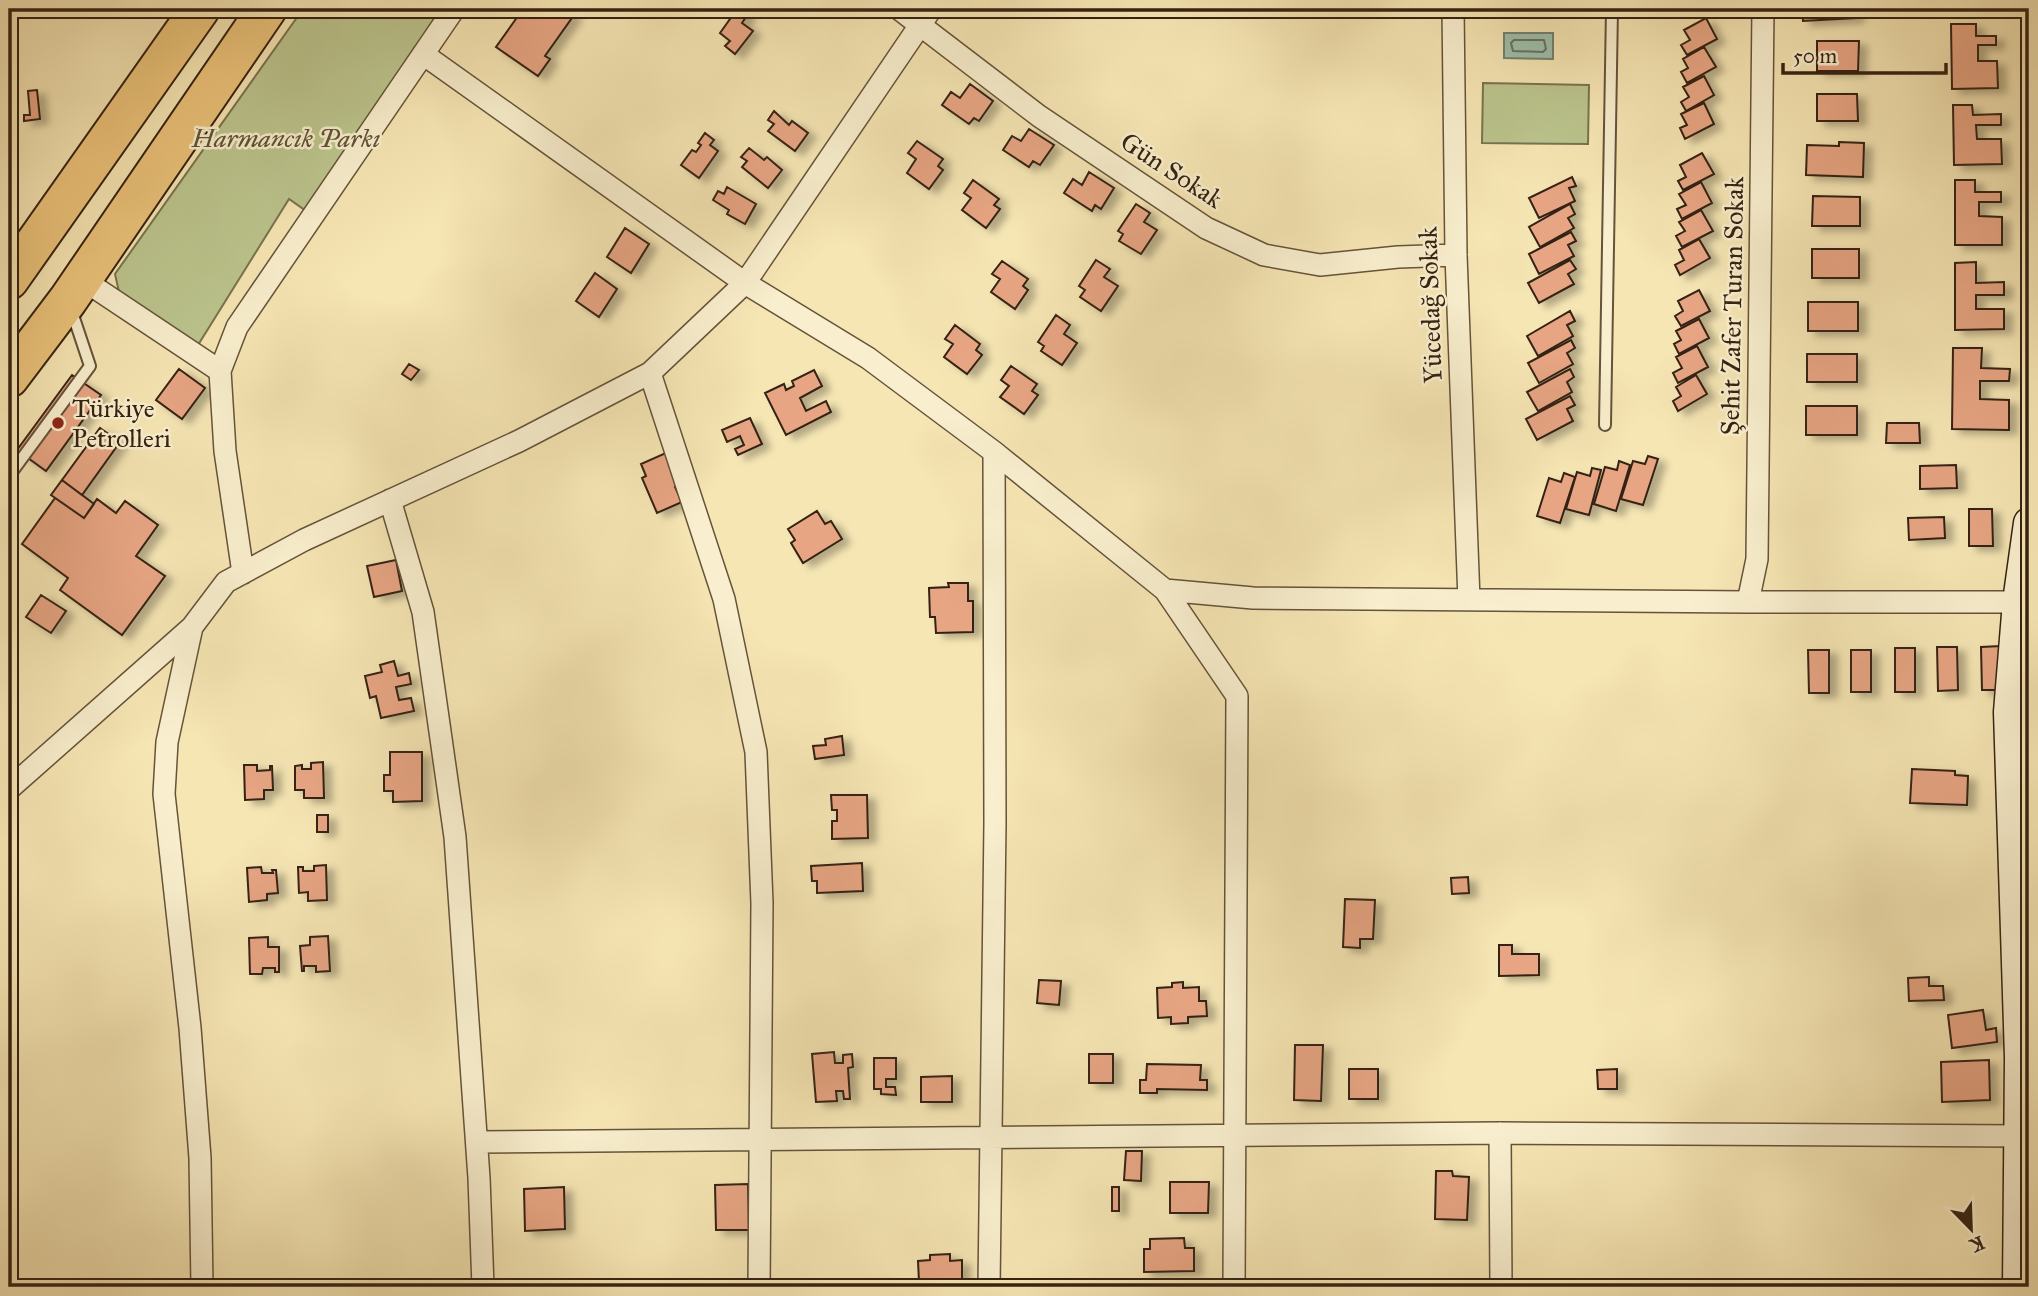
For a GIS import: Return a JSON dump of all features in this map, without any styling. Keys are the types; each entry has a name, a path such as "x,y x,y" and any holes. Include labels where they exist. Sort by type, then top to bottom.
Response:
{"highway":[{"path":"9,280 200,9"},
{"path":"9,378 75,289 267,9"}],"street":[{"path":"243,573 225,451 220,370 237,327 454,9"},
{"name":"Gün Sokak","path":"899,9 926,16 1050,123 1206,228 1264,255 1320,265 1398,257 1455,255"},
{"name":"Yücedağ Sokak","path":"1453,9 1455,255 1469,600"},
{"name":"Şehit Zafer Turan Sokak","path":"1748,603 1757,559 1763,9"},
{"path":"9,789 192,627 226,582 304,540 519,441 650,373 746,284 926,16"},
{"path":"423,54 746,284 868,358 994,452 1165,590 1237,696 1234,1287"},
{"path":"75,289 220,370"},
{"path":"650,373 724,599 756,752 762,903 759,1287"},
{"path":"989,1287 995,823 994,452"},
{"path":"390,500 424,612 455,837 477,1142 483,1287"},
{"path":"2018,1287 2019,1136 2024,999 2009,712 2024,602 2029,523"},
{"path":"1165,590 1253,598 1748,603 2024,602"},
{"path":"192,627 167,742 164,794 190,1028 201,1158 202,1287"},
{"path":"477,1142 1500,1133 2019,1136"},
{"path":"1500,1133 1502,1287"}],"lane":[{"path":"1605,425 1612,9"},
{"path":"9,476 90,366 75,289"}],"green space":[{"name":"Harmancık Parkı","path":"303,9 441,9 309,213 289,199 198,345 119,292 115,274"},
{"path":"1483,83 1589,85 1588,144 1482,143"}],"water":[{"path":"1504,33 1553,33 1553,59 1504,58"}],"building":[{"path":"523,9 565,9 574,15 545,56 550,59 538,76 496,47"},
{"path":"727,9 742,9 748,14 742,23 753,31 735,54 725,46 730,41 720,33 730,19 723,14"},
{"path":"1802,9 1856,9 1856,18 1803,21"},
{"path":"1706,18 1717,39 1687,55 1681,45 1690,40 1684,30"},
{"path":"1951,24 1976,24 1976,36 1996,36 1996,45 1978,45 1978,61 1997,61 1998,88 1952,89"},
{"path":"1817,41 1859,41 1858,71 1817,71"},
{"path":"1704,47 1716,67 1687,83 1681,72 1688,68 1683,59"},
{"path":"1704,76 1714,95 1686,111 1681,102 1689,97 1683,87"},
{"path":"970,84 993,101 979,121 974,118 969,124 942,105 951,92 960,98"},
{"path":"37,90 40,119 24,121 24,115 30,115 28,91"},
{"path":"1817,94 1857,94 1858,121 1817,121"},
{"path":"1704,103 1714,124 1685,139 1680,128 1687,125 1681,114"},
{"path":"1953,105 1972,105 1973,115 2001,114 2001,125 1976,125 1977,139 2001,139 2002,164 1954,165"},
{"path":"774,111 789,125 792,121 808,133 795,151 768,131 774,124 768,120"},
{"path":"1029,129 1054,145 1040,165 1033,161 1029,167 1003,150 1012,136 1021,141"},
{"path":"705,133 714,140 710,145 718,151 699,178 681,165 692,150 696,152"},
{"path":"917,141 943,159 938,166 943,170 929,189 907,173 916,159 908,153"},
{"path":"1839,142 1864,143 1863,177 1806,175 1807,145 1839,146"},
{"path":"749,148 764,160 767,157 782,170 768,188 742,167 747,161 741,157"},
{"path":"1702,153 1714,174 1683,190 1678,181 1686,177 1680,165"},
{"path":"1089,172 1114,188 1101,209 1095,205 1092,211 1064,193 1073,179 1082,185"},
{"path":"1572,177 1576,186 1569,188 1575,201 1539,218 1529,198"},
{"path":"973,180 999,199 994,205 1000,209 986,228 962,210 971,198 964,193"},
{"path":"1955,180 1975,180 1975,192 2001,192 2001,202 1979,202 1979,216 2002,217 2002,245 1955,245"},
{"path":"1701,182 1712,203 1682,219 1677,209 1686,205 1679,194"},
{"path":"727,187 756,204 745,224 727,214 729,210 713,200 718,191 724,194"},
{"path":"1813,196 1860,197 1860,226 1812,226"},
{"path":"1136,204 1150,213 1144,222 1157,230 1141,254 1119,241 1123,234 1118,231"},
{"path":"1570,204 1575,214 1568,218 1574,228 1540,247 1529,227"},
{"path":"1701,210 1713,231 1682,247 1676,236 1685,231 1679,222"},
{"path":"625,228 649,244 631,273 607,257"},
{"path":"1571,232 1576,241 1568,245 1574,256 1539,274 1529,254"},
{"path":"1699,239 1710,258 1680,275 1675,265 1684,260 1679,250"},
{"path":"1812,249 1859,249 1859,278 1812,278"},
{"path":"1096,260 1110,269 1104,277 1118,286 1101,311 1080,297 1085,290 1079,286"},
{"path":"1570,260 1576,269 1568,274 1574,284 1539,303 1528,283"},
{"path":"1002,261 1028,279 1023,286 1028,290 1015,309 991,292 1000,279 992,274"},
{"path":"1976,262 1976,283 2004,282 2004,295 1976,295 1976,309 2004,309 2004,329 1955,330 1955,263"},
{"path":"595,273 617,289 599,317 576,301"},
{"path":"1699,290 1710,311 1681,326 1675,316 1683,311 1678,301"},
{"path":"1808,302 1858,302 1858,331 1808,331"},
{"path":"1570,311 1575,321 1567,325 1573,336 1538,356 1527,336"},
{"path":"1056,315 1070,325 1064,334 1077,343 1062,365 1041,351 1044,346 1038,342"},
{"path":"1699,319 1709,338 1679,354 1674,344 1681,340 1676,331"},
{"path":"955,325 980,344 976,350 982,355 967,374 944,357 953,344 945,339"},
{"path":"1571,340 1575,348 1567,353 1573,364 1539,383 1528,363"},
{"path":"1697,346 1708,367 1678,383 1673,373 1682,368 1676,357"},
{"path":"1953,348 1982,348 1981,368 2010,369 2009,381 1980,381 1980,399 2009,400 2009,430 1952,429"},
{"path":"1807,354 1857,354 1857,382 1807,382"},
{"path":"409,364 419,370 411,380 402,374"},
{"path":"1011,366 1037,384 1032,391 1038,395 1024,414 1000,397 1009,386 1001,380"},
{"path":"179,369 205,388 182,419 156,400"},
{"path":"1570,369 1574,377 1567,382 1572,392 1538,411 1527,392"},
{"path":"814,370 822,386 800,398 806,411 826,401 831,412 786,435 765,393 784,384 786,390 794,386 792,381"},
{"path":"72,375 101,395 46,471 17,450"},
{"path":"1696,375 1707,394 1678,411 1673,401 1681,396 1676,387"},
{"path":"1570,396 1575,405 1567,409 1573,421 1537,440 1526,419"},
{"path":"1806,406 1857,406 1857,435 1806,435"},
{"path":"750,418 762,444 738,455 735,449 744,445 740,436 727,442 722,430"},
{"path":"1887,423 1919,423 1920,443 1886,443"},
{"path":"100,428 120,442 82,495 62,480"},
{"path":"668,452 681,484 675,487 682,502 657,513 642,478 646,476 641,464"},
{"path":"1648,456 1658,459 1643,505 1621,499 1633,461 1645,464"},
{"path":"1619,461 1630,465 1616,511 1594,504 1605,467 1617,470"},
{"path":"1956,465 1957,488 1920,489 1920,466"},
{"path":"1592,468 1601,470 1589,515 1566,509 1577,472 1590,476"},
{"path":"1564,473 1575,477 1560,523 1537,516 1549,478 1561,482"},
{"path":"62,480 94,504 84,518 51,495"},
{"path":"55,498 84,518 97,499 116,513 125,501 158,525 136,556 165,576 122,635 60,590 68,578 22,544"},
{"path":"1969,509 1992,509 1993,546 1969,546"},
{"path":"817,511 825,524 831,521 842,539 803,563 791,543 795,540 788,529"},
{"path":"1944,517 1945,538 1909,540 1908,518"},
{"path":"396,560 402,591 374,597 367,566"},
{"path":"948,583 968,583 968,601 973,601 973,632 936,633 935,617 930,617 929,588 949,587"},
{"path":"41,595 66,611 51,633 26,617"},
{"path":"2001,646 2002,690 1982,690 1981,647"},
{"path":"1937,647 1957,647 1958,690 1938,691"},
{"path":"1895,648 1915,648 1915,692 1895,692"},
{"path":"1808,650 1829,650 1829,693 1809,693"},
{"path":"1851,650 1871,650 1871,692 1851,692"},
{"path":"394,661 398,676 409,673 411,684 396,687 399,700 411,698 414,711 381,718 376,696 370,698 365,676 382,672 380,665"},
{"path":"842,736 844,755 815,759 813,746 826,745 825,739"},
{"path":"390,752 422,752 422,801 393,802 393,791 384,791 384,775 390,775"},
{"path":"323,762 324,798 304,798 304,790 295,790 295,766 302,765 302,769 311,769 311,763"},
{"path":"244,765 257,765 257,771 270,770 272,766 273,790 264,790 264,799 245,800"},
{"path":"1912,769 1955,771 1955,775 1968,776 1967,805 1910,803"},
{"path":"831,795 867,795 868,838 832,839 832,821 837,821 837,810 832,810"},
{"path":"317,815 328,815 328,832 317,832"},
{"path":"862,863 863,891 817,893 817,881 812,881 811,866"},
{"path":"326,865 327,900 308,901 308,892 299,893 298,867 303,867 303,871 314,871 314,866"},
{"path":"261,867 262,873 273,873 272,870 276,870 278,893 267,894 267,900 249,902 247,868"},
{"path":"1468,877 1469,893 1452,894 1451,878"},
{"path":"1345,899 1375,900 1373,939 1360,939 1360,948 1343,947"},
{"path":"328,936 330,971 316,972 316,966 304,966 302,971 300,946 310,945 310,937"},
{"path":"268,937 268,947 279,947 279,972 275,972 275,968 263,968 262,974 250,974 249,938"},
{"path":"1499,945 1512,945 1512,954 1539,954 1539,975 1499,976"},
{"path":"1929,977 1929,986 1943,986 1944,1000 1909,1001 1908,978"},
{"path":"1039,980 1061,981 1059,1005 1037,1003"},
{"path":"1183,982 1183,988 1199,987 1199,1001 1206,1001 1207,1016 1188,1017 1188,1023 1171,1024 1171,1017 1158,1018 1157,988 1172,987 1172,983"},
{"path":"1983,1010 1986,1030 1996,1028 1997,1042 1952,1048 1948,1015"},
{"path":"1295,1045 1323,1045 1321,1101 1294,1100"},
{"path":"834,1052 835,1063 843,1063 843,1055 852,1054 853,1067 848,1068 850,1099 844,1099 843,1091 836,1091 837,1101 816,1102 812,1054"},
{"path":"1089,1054 1113,1054 1113,1083 1089,1083"},
{"path":"874,1058 896,1058 896,1079 886,1079 886,1087 895,1087 896,1095 881,1094 881,1089 874,1089"},
{"path":"1989,1060 1990,1100 1942,1102 1941,1062"},
{"path":"1147,1064 1201,1065 1200,1080 1207,1080 1207,1090 1157,1089 1157,1093 1140,1093 1140,1080 1146,1080"},
{"path":"1349,1069 1378,1069 1378,1099 1349,1099"},
{"path":"1617,1069 1617,1089 1598,1089 1597,1070"},
{"path":"952,1076 952,1102 921,1102 921,1077"},
{"path":"1126,1151 1142,1151 1141,1181 1124,1180"},
{"path":"1436,1171 1452,1171 1453,1176 1469,1177 1467,1220 1435,1219"},
{"path":"1170,1182 1209,1182 1208,1213 1170,1213"},
{"path":"748,1184 749,1230 716,1230 715,1185"},
{"path":"564,1187 565,1229 525,1231 524,1189"},
{"path":"1112,1187 1119,1187 1119,1211 1112,1211"},
{"path":"1184,1238 1185,1248 1194,1248 1194,1271 1144,1272 1144,1249 1150,1249 1150,1239"},
{"path":"950,1254 950,1261 962,1260 962,1280 919,1282 918,1261 930,1260 930,1255"},
{"path":"857,1279 884,1279 884,1287 857,1287"},
{"path":"670,1280 695,1280 696,1287 670,1287"}],"place":[{"name":"Türkiye Petrolleri","path":"58,423"}]}
